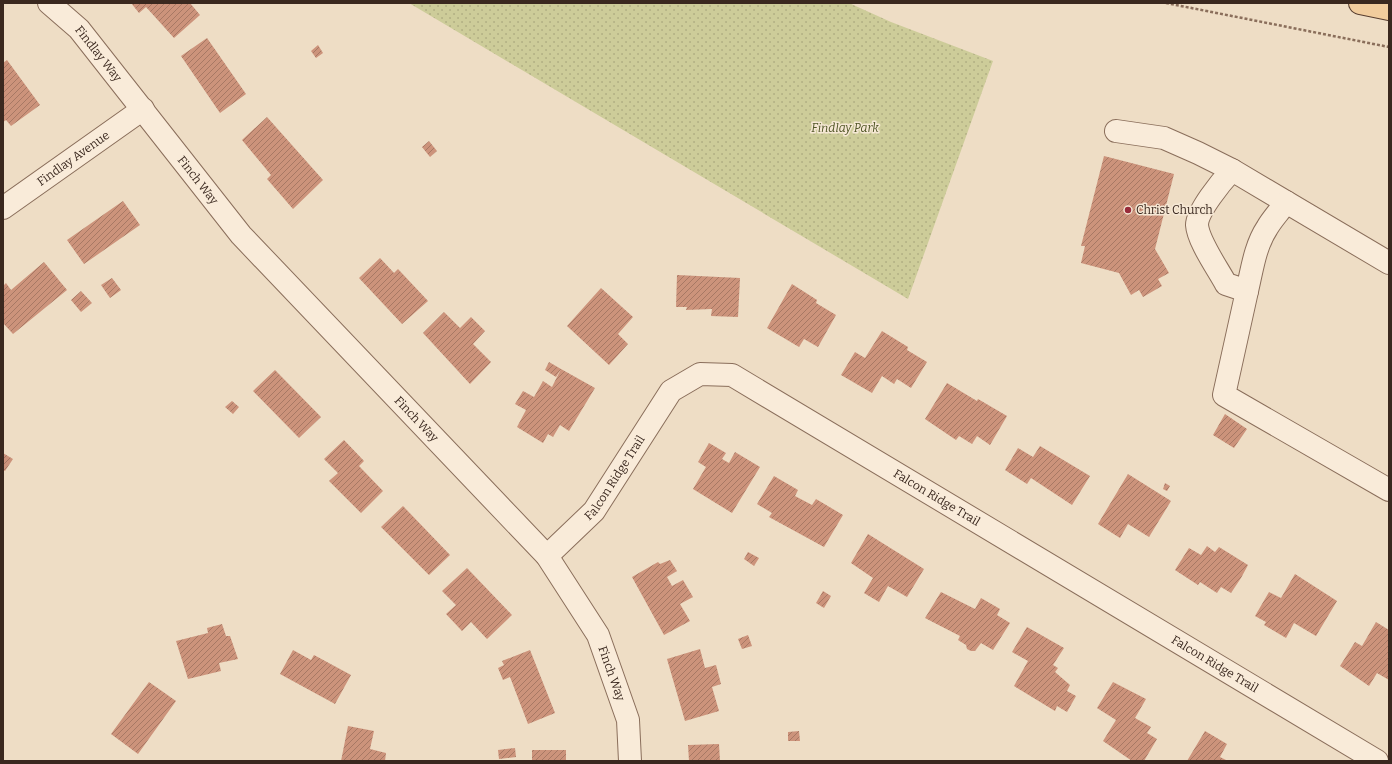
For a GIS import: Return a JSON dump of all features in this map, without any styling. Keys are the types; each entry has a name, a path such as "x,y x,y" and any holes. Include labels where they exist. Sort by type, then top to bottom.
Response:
{"main road":[{"path":"1360,3 1389,9"}],"street":[{"name":"Findlay Way","path":"50,3 80,29 142,109"},
{"name":"Findlay Avenue","path":"3,208 142,109"},
{"name":"Finch Way","path":"142,109 241,235 547,556 598,635 628,720 630,761"},
{"path":"1116,131 1164,138 1198,153 1232,170 1389,263"},
{"path":"1232,170 1214,192 1197,223 1199,235 1226,284 1247,291"},
{"path":"1286,202 1266,228 1255,258 1224,395 1389,490"},
{"name":"Falcon Ridge Trail","path":"547,556 594,511 671,391 700,374 732,375 1377,761"}],"path":[{"path":"1166,3 1389,47"}],"green space":[{"name":"Findlay Park","path":"409,3 849,3 891,22 993,61 908,299"}],"building":[{"path":"131,3 190,3 200,15 174,38 146,7 139,13"},
{"path":"207,38 246,94 220,113 181,56"},
{"path":"318,45 323,53 316,58 311,51"},
{"path":"7,60 40,105 11,126 6,120 3,122 3,63"},
{"path":"267,117 323,180 293,209 267,179 271,175 242,140"},
{"path":"429,141 437,151 430,157 422,147"},
{"name":"Christ Church","path":"1104,156 1174,174 1155,249 1169,273 1158,279 1162,286 1143,297 1139,290 1131,295 1119,273 1081,263 1085,246 1081,246"},
{"path":"123,201 140,225 84,264 67,240"},
{"path":"380,258 394,273 398,269 428,301 402,324 359,278"},
{"path":"44,262 67,290 13,334 3,323 3,286 6,283 11,290"},
{"path":"677,275 740,278 738,317 711,316 712,309 686,310 687,307 676,307"},
{"path":"112,278 121,290 110,298 101,285"},
{"path":"792,284 817,300 816,303 836,315 818,347 804,339 799,347 767,328"},
{"path":"601,288 633,317 618,334 628,344 609,365 567,326"},
{"path":"81,291 92,303 81,312 71,300"},
{"path":"444,312 460,328 471,317 485,331 473,344 491,362 470,384 423,333"},
{"path":"882,331 908,347 907,350 927,362 911,388 897,379 894,384 882,376 872,393 841,375 855,352 865,358"},
{"path":"549,362 561,369 556,377 545,370"},
{"path":"561,369 595,388 569,431 560,425 553,437 548,434 543,443 517,427 526,410 515,404 523,391 534,397 543,381 552,387"},
{"path":"275,370 321,417 299,438 253,391"},
{"path":"947,383 977,401 978,399 1007,416 990,445 977,436 972,444 959,436 956,440 925,419"},
{"path":"232,401 239,407 233,414 225,407"},
{"path":"1225,414 1247,429 1234,448 1213,435"},
{"path":"344,440 364,461 359,466 383,491 361,513 329,481 338,473 324,459"},
{"path":"709,443 726,453 722,459 729,463 735,452 760,467 732,513 693,489 706,467 698,462"},
{"path":"1040,446 1090,476 1072,505 1031,478 1027,484 1005,470 1018,448 1033,457"},
{"path":"3,453 13,459 5,471 3,470"},
{"path":"1128,474 1171,501 1149,537 1128,524 1120,538 1098,524"},
{"path":"774,476 798,490 795,496 812,505 816,499 843,515 824,547 769,517 772,513 757,504"},
{"path":"1165,483 1170,486 1167,491 1163,489"},
{"path":"403,506 450,555 429,575 381,527"},
{"path":"868,534 924,569 907,597 888,586 879,602 864,593 873,578 851,563"},
{"path":"1207,546 1215,552 1219,547 1248,565 1231,593 1221,587 1217,593 1200,582 1198,585 1175,570 1189,548 1201,555"},
{"path":"748,552 759,558 754,566 744,559"},
{"path":"670,560 677,571 667,577 672,586 683,580 693,597 680,604 690,621 664,635 632,577 658,562 660,564"},
{"path":"467,568 512,615 487,639 471,622 462,631 446,614 456,605 442,591"},
{"path":"1295,574 1337,601 1316,636 1294,623 1286,638 1264,625 1266,622 1255,616 1269,592 1281,598"},
{"path":"823,591 831,596 824,608 816,603"},
{"path":"941,592 975,609 981,598 1000,609 997,615 1010,623 993,650 981,643 975,651 971,651 967,649 966,645 958,640 960,636 925,618"},
{"path":"1376,622 1389,630 1389,680 1377,673 1369,686 1340,666 1355,642 1362,646"},
{"path":"222,624 226,636 230,636 238,659 219,663 221,671 188,679 176,641 208,633 207,628"},
{"path":"1027,627 1064,648 1053,665 1058,668 1055,672 1070,685 1067,691 1076,696 1067,712 1057,706 1055,711 1014,686 1028,661 1012,652"},
{"path":"748,635 752,646 742,649 738,639"},
{"path":"700,649 705,668 716,665 721,684 712,687 719,711 685,721 667,659"},
{"path":"293,650 311,660 314,655 351,675 335,704 280,674"},
{"path":"530,650 555,713 528,724 510,677 503,680 498,668 504,665 502,661"},
{"path":"149,682 176,701 138,754 111,734"},
{"path":"1113,682 1146,699 1135,718 1151,727 1147,733 1157,739 1144,761 1132,761 1103,741 1116,720 1097,708"},
{"path":"348,726 374,731 370,749 386,753 385,761 341,761"},
{"path":"799,731 800,741 788,741 788,732"},
{"path":"1205,731 1227,744 1220,757 1228,761 1187,761"},
{"path":"719,744 720,761 689,761 688,745"},
{"path":"515,748 516,757 499,759 498,750"},
{"path":"532,750 566,750 566,761 532,761"}],"place":[{"name":"Christ Church","path":"1128,210"}]}
